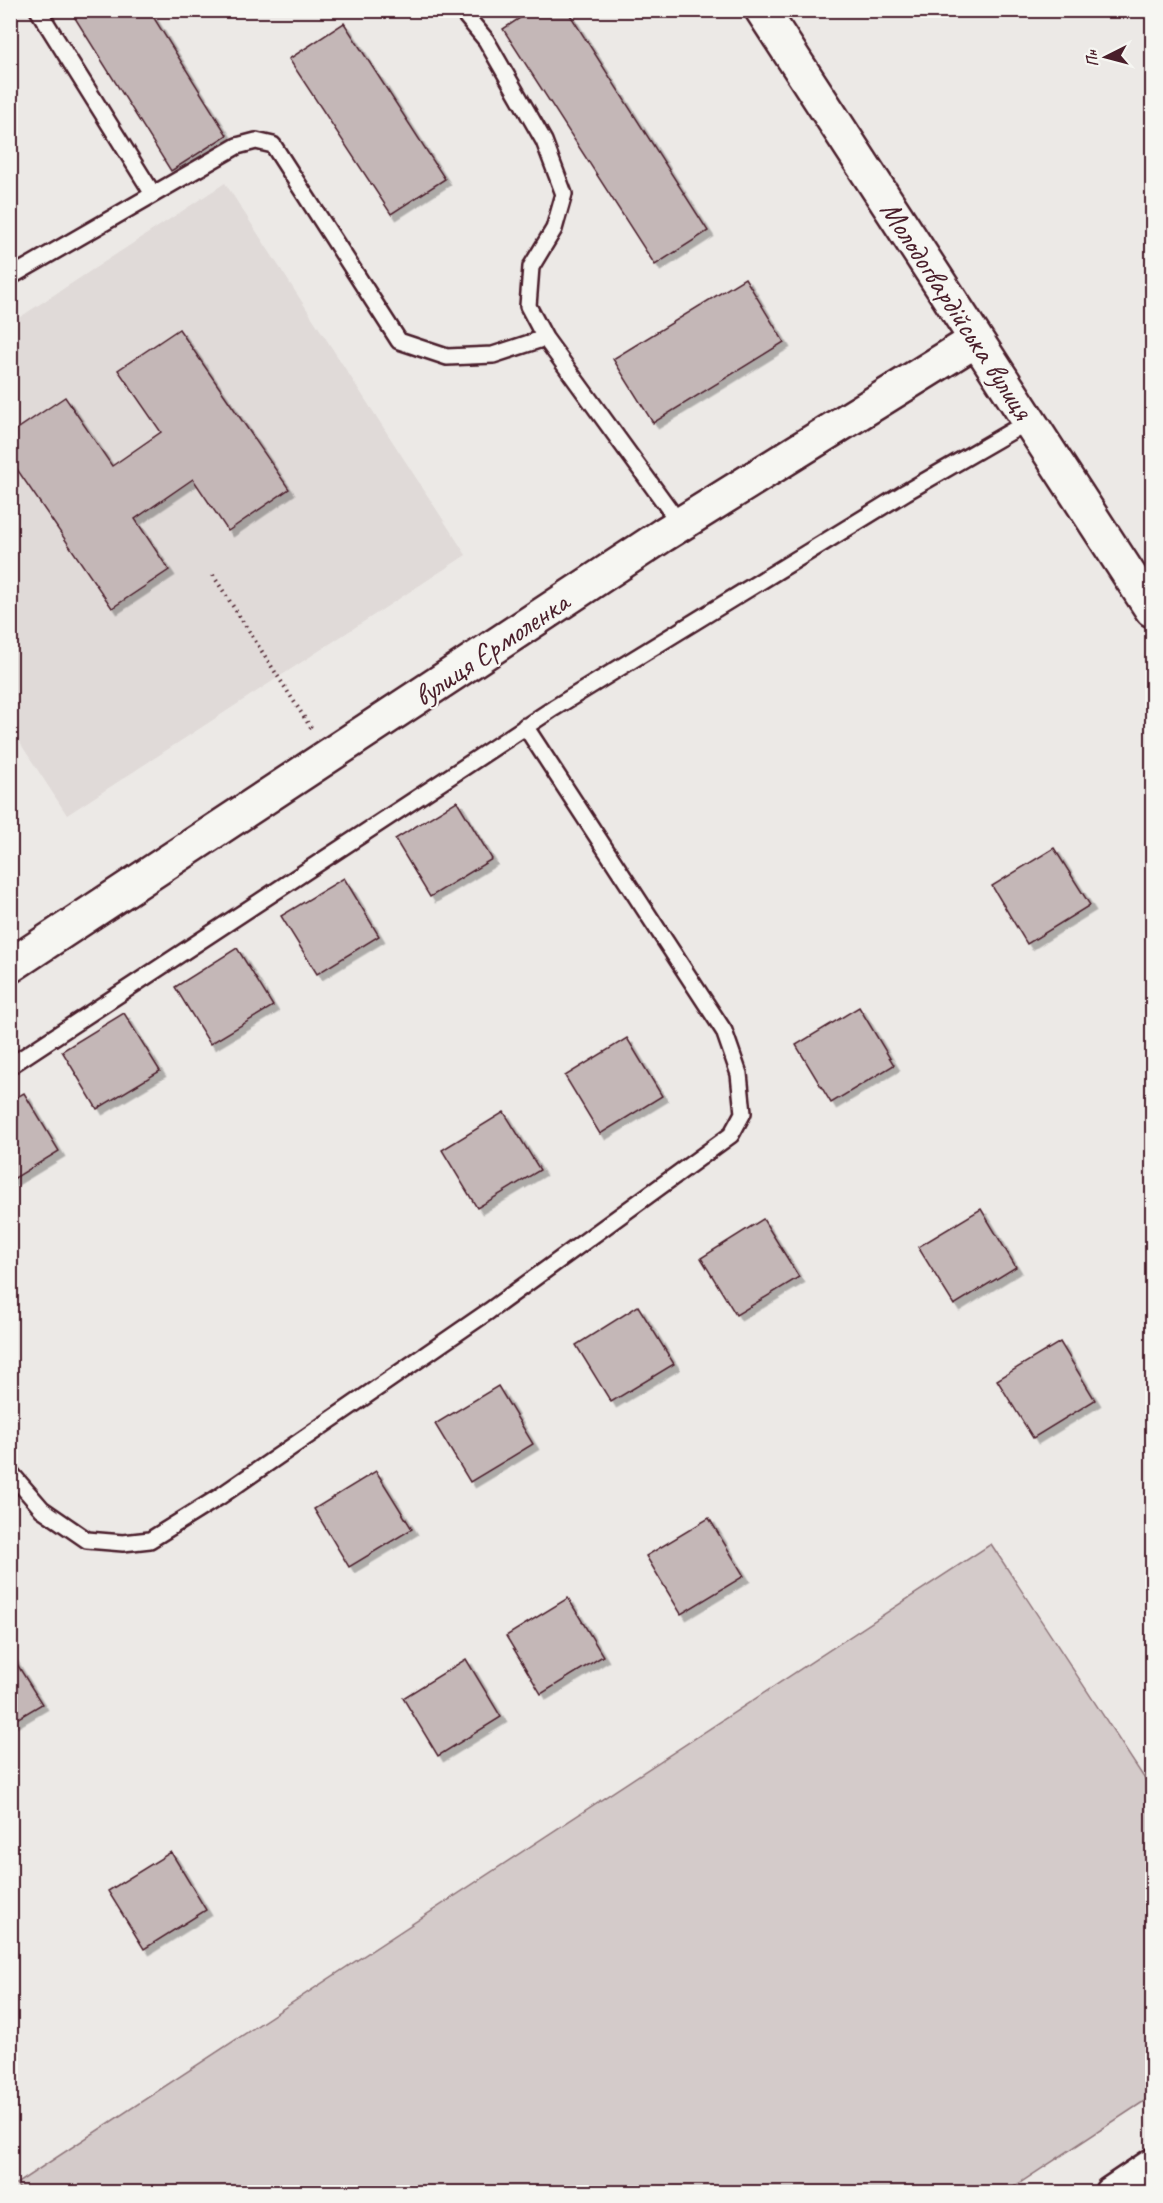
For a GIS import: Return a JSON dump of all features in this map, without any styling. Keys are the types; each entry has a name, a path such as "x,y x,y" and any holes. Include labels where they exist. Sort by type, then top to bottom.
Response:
{"street":[{"name":"Молодогвардійська вулиця","path":"762,10 1152,610"},
{"name":"вулиця Єрмоленка","path":"10,966 680,524 976,340"},
{"path":"1108,2193 1152,2163"}],"lane":[{"path":"38,10 153,194"},
{"path":"461,10 486,40 544,141 564,194 554,229 531,267 528,306 545,338 680,524"},
{"path":"10,277 237,146 256,141 273,145 399,341 447,357 493,355 545,338"},
{"path":"10,1066 525,726 906,492 1029,421"},
{"path":"10,1472 42,1509 87,1540 123,1543 150,1540 219,1497 489,1311 731,1136 743,1113 739,1074 724,1031 525,726"}],"path":[{"path":"213,575 330,756"}],"shaded area":[{"path":"225,183 466,555 67,815 11,729 11,323"},
{"path":"991,1544 1152,1790 1152,2096 1006,2192 22,2192 16,2184"}],"building":[{"path":"70,10 149,10 227,135 171,171"},
{"path":"532,10 567,10 708,231 655,265 503,29"},
{"path":"344,23 445,179 391,214 289,59"},
{"path":"745,278 784,342 653,423 613,359"},
{"path":"179,329 289,489 228,531 193,479 135,519 169,570 112,608 10,459 10,434 65,397 112,466 161,432 118,370"},
{"path":"457,801 492,859 430,897 395,839"},
{"path":"1054,848 1090,905 1027,944 992,886"},
{"path":"344,878 379,936 317,974 281,916"},
{"path":"237,948 273,1006 210,1044 175,987"},
{"path":"859,1007 894,1065 831,1103 796,1045"},
{"path":"124,1013 160,1071 97,1109 62,1051"},
{"path":"627,1038 662,1096 600,1134 565,1076"},
{"path":"24,1093 59,1151 10,1181 10,1101"},
{"path":"504,1112 540,1170 477,1208 442,1150"},
{"path":"981,1209 1016,1267 954,1305 918,1247"},
{"path":"763,1219 799,1277 736,1315 701,1258"},
{"path":"638,1306 674,1364 611,1402 576,1345"},
{"path":"1060,1342 1095,1400 1033,1438 997,1380"},
{"path":"498,1386 533,1444 470,1482 435,1424"},
{"path":"376,1471 412,1529 349,1567 314,1509"},
{"path":"709,1518 744,1576 681,1614 646,1556"},
{"path":"568,1598 603,1656 541,1694 506,1636"},
{"path":"10,1653 42,1704 10,1723"},
{"path":"466,1659 501,1717 438,1756 403,1698"},
{"path":"171,1852 206,1910 144,1949 108,1891"}]}
